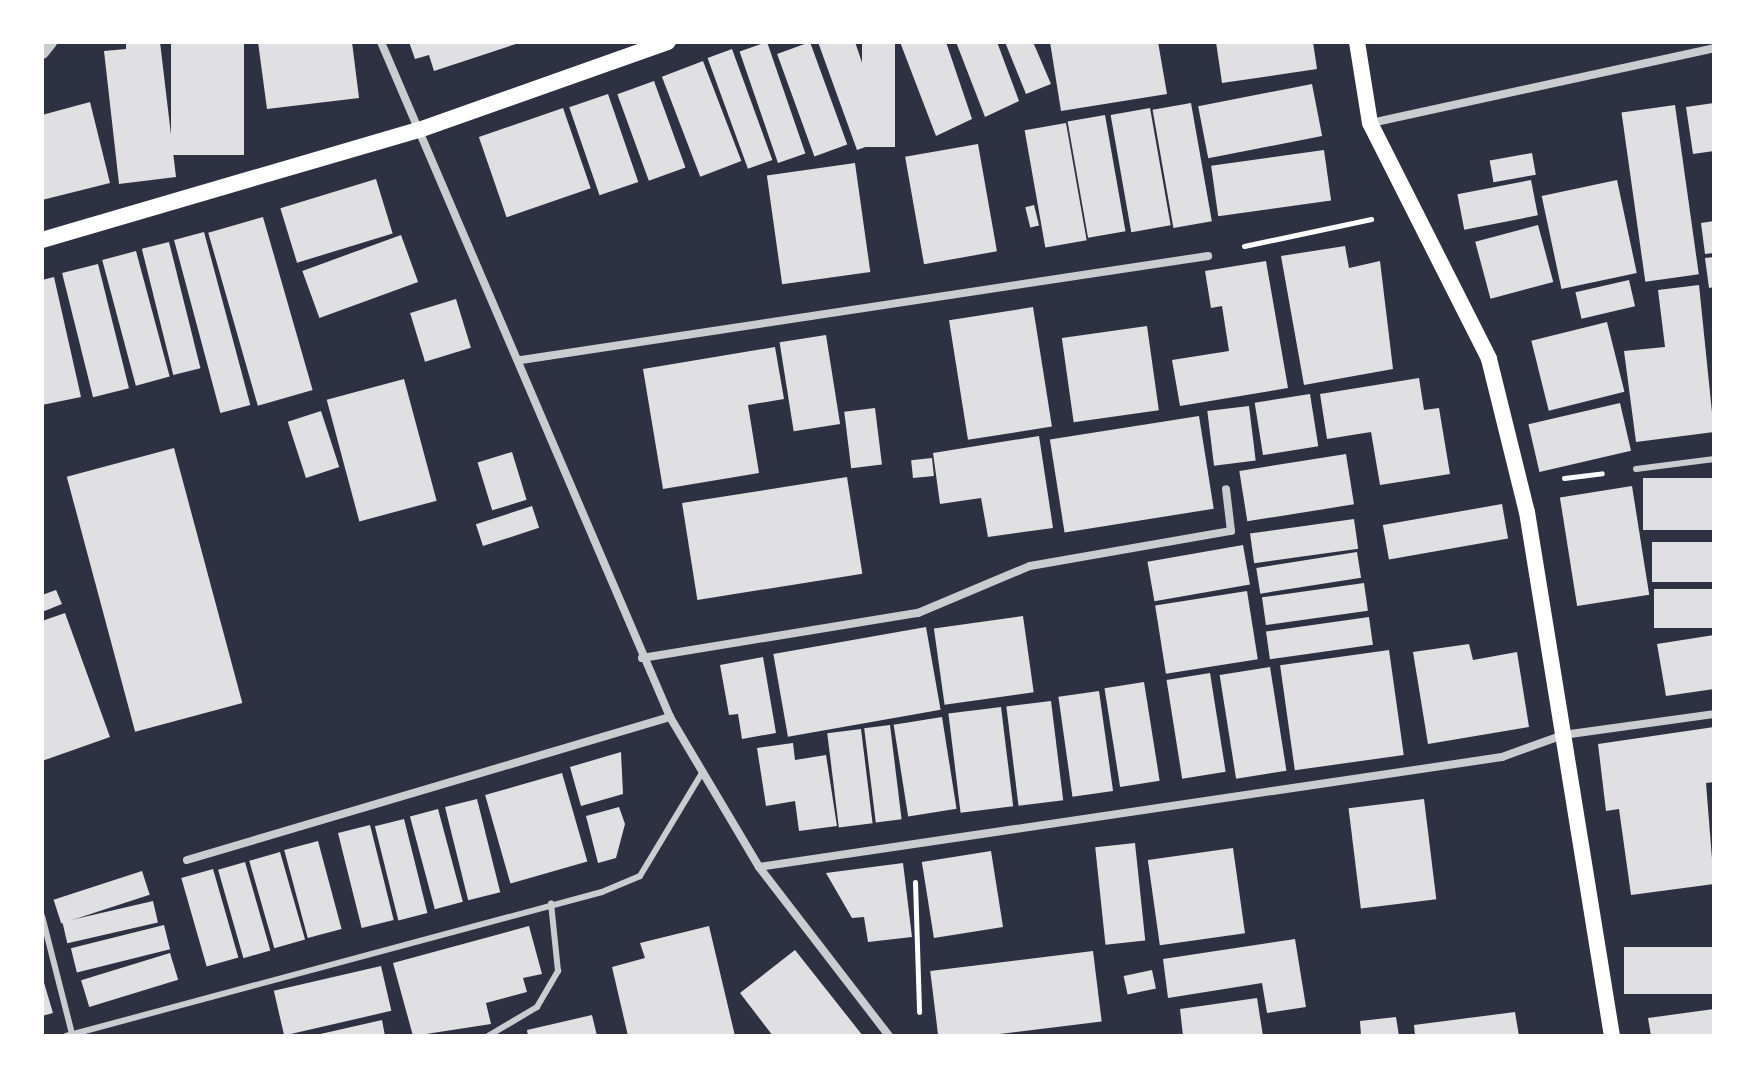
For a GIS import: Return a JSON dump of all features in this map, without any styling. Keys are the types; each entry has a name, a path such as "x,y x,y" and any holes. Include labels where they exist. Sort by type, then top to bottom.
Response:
{"main road":[{"path":"42,240 419,130 668,42"},
{"path":"1357,42 1370,123 1489,359 1519,484 1612,1036"}],"street":[{"path":"42,52 50,42"},
{"path":"381,42 521,360 642,658 670,717 759,867 889,1036"},
{"path":"1370,123 1714,48"},
{"path":"521,360 1208,256"},
{"path":"642,658 918,613 1030,566 1231,531 1226,489"},
{"path":"759,867 1502,757 1563,735 1714,714"},
{"path":"187,860 670,717"}],"lane":[{"path":"1636,469 1714,459"},
{"path":"42,916 69,1035 640,876 703,771"},
{"path":"488,1036 537,1007 558,971 551,903"}],"path":[{"path":"1208,256 1414,210"},
{"path":"1519,484 1636,469"},
{"path":"912,844 919,1026"}],"building":[{"path":"126,42 160,42 176,177 119,184 104,51 126,49"},
{"path":"171,42 244,42 244,155 171,155"},
{"path":"258,42 352,42 359,98 267,109"},
{"path":"409,42 519,43 434,71 429,55 415,59"},
{"path":"767,42 805,154 778,163 740,51"},
{"path":"810,42 847,144 814,156 777,54"},
{"path":"818,42 855,42 888,139 857,150"},
{"path":"862,42 895,42 895,147 862,147"},
{"path":"900,42 946,42 972,119 936,136"},
{"path":"956,42 997,42 1019,101 985,117"},
{"path":"1005,42 1033,42 1051,84 1026,94"},
{"path":"1050,42 1158,42 1167,94 1061,111"},
{"path":"1216,42 1313,42 1317,69 1222,83"},
{"path":"732,49 772,160 748,169 708,58"},
{"path":"703,61 741,161 700,177 662,77"},
{"path":"654,81 685,167 649,181 617,94"},
{"path":"1312,84 1322,136 1208,158 1198,106"},
{"path":"608,94 638,182 600,195 569,107"},
{"path":"90,102 110,183 42,200 42,115"},
{"path":"1191,103 1212,221 1173,228 1153,110"},
{"path":"1714,103 1714,151 1693,154 1686,107"},
{"path":"1675,105 1699,274 1645,282 1622,113"},
{"path":"563,108 591,188 507,217 479,137"},
{"path":"1150,108 1171,225 1131,232 1111,115"},
{"path":"1105,115 1125,231 1088,238 1068,122"},
{"path":"1066,123 1087,240 1045,247 1025,130"},
{"path":"978,144 997,251 924,264 905,157"},
{"path":"1324,150 1331,201 1218,216 1211,166"},
{"path":"1532,153 1536,175 1493,182 1490,160"},
{"path":"855,163 870,272 782,284 767,175"},
{"path":"376,179 393,234 297,263 280,208"},
{"path":"1531,180 1538,215 1464,230 1457,194"},
{"path":"1617,180 1637,273 1561,289 1542,196"},
{"path":"1034,205 1039,225 1030,228 1025,207"},
{"path":"263,217 313,390 258,406 208,233"},
{"path":"1714,221 1714,253 1705,254 1701,223"},
{"path":"1538,225 1553,282 1490,299 1475,242"},
{"path":"204,232 250,405 220,413 174,240"},
{"path":"401,235 418,282 319,318 302,271"},
{"path":"169,242 200,368 173,375 142,249"},
{"path":"1345,246 1349,268 1380,261 1393,369 1304,385 1281,256"},
{"path":"136,251 170,377 136,386 102,260"},
{"path":"1714,257 1714,287 1709,288 1705,258"},
{"path":"1266,261 1288,388 1180,406 1172,360 1229,351 1222,306 1211,308 1205,271"},
{"path":"98,264 129,388 93,397 62,273"},
{"path":"54,277 81,397 42,405 42,280"},
{"path":"1629,280 1635,306 1581,319 1575,292"},
{"path":"1699,285 1714,432 1636,442 1624,351 1665,347 1658,290"},
{"path":"456,299 471,348 425,362 410,313"},
{"path":"1033,307 1052,427 968,440 949,320"},
{"path":"1607,322 1624,392 1549,411 1531,341"},
{"path":"1147,326 1159,410 1074,422 1062,338"},
{"path":"826,335 840,424 794,431 780,342"},
{"path":"775,347 784,399 748,405 759,473 663,489 643,369"},
{"path":"1419,378 1424,410 1439,408 1450,474 1380,485 1371,432 1327,439 1320,394"},
{"path":"404,379 437,501 359,521 327,400"},
{"path":"1310,394 1318,446 1263,455 1255,403"},
{"path":"1620,403 1631,451 1539,472 1528,424"},
{"path":"1249,406 1256,461 1214,466 1207,411"},
{"path":"875,408 882,465 851,468 844,412"},
{"path":"321,411 339,467 306,478 288,422"},
{"path":"1199,416 1214,509 1065,532 1050,440"},
{"path":"1039,436 1053,528 988,537 981,498 940,504 933,453"},
{"path":"174,448 242,703 135,732 67,477"},
{"path":"512,452 527,500 492,510 478,463"},
{"path":"1346,454 1354,504 1247,521 1239,471"},
{"path":"932,458 934,476 913,478 911,460"},
{"path":"847,477 862,574 697,600 682,503"},
{"path":"1643,478 1714,478 1714,530 1643,530"},
{"path":"1632,486 1649,595 1577,606 1560,497"},
{"path":"1502,504 1508,538 1389,559 1383,525"},
{"path":"532,506 539,528 483,546 476,524"},
{"path":"1354,519 1358,549 1254,563 1250,534"},
{"path":"1652,542 1714,542 1714,582 1652,582"},
{"path":"1243,545 1250,584 1154,601 1147,562"},
{"path":"1357,552 1361,578 1260,594 1256,568"},
{"path":"1364,583 1368,611 1266,625 1262,597"},
{"path":"1654,589 1714,589 1714,628 1654,628"},
{"path":"56,590 62,604 42,612 42,595"},
{"path":"1247,591 1258,659 1166,674 1155,606"},
{"path":"65,613 110,737 42,761 42,621"},
{"path":"1023,616 1034,692 945,705 934,629"},
{"path":"1369,617 1373,645 1270,659 1266,631"},
{"path":"926,627 941,710 788,737 773,654"},
{"path":"1714,635 1714,689 1666,696 1657,644"},
{"path":"1469,644 1473,660 1517,652 1529,727 1428,744 1413,652"},
{"path":"1389,650 1404,755 1295,770 1280,665"},
{"path":"763,657 776,733 742,739 738,714 729,715 720,665"},
{"path":"1270,667 1286,771 1236,779 1220,675"},
{"path":"1210,673 1226,772 1182,779 1167,680"},
{"path":"1144,682 1160,781 1120,787 1104,688"},
{"path":"1099,691 1113,791 1072,797 1058,697"},
{"path":"1051,701 1063,800 1019,806 1006,706"},
{"path":"1001,707 1013,806 961,813 948,713"},
{"path":"942,717 957,809 908,817 894,725"},
{"path":"890,725 902,819 876,822 864,728"},
{"path":"1714,727 1714,782 1706,783 1714,884 1631,895 1619,809 1606,811 1598,744"},
{"path":"861,729 873,823 839,827 827,733"},
{"path":"793,743 795,760 826,755 837,826 799,831 795,801 766,806 757,748"},
{"path":"621,752 623,794 581,806 570,767"},
{"path":"562,773 587,861 510,883 485,795"},
{"path":"477,799 500,892 468,900 445,807"},
{"path":"1424,799 1436,899 1361,909 1349,808"},
{"path":"619,807 625,824 616,858 598,863 586,816"},
{"path":"438,809 463,902 435,909 410,817"},
{"path":"404,819 427,913 398,920 375,826"},
{"path":"370,825 394,920 362,928 338,833"},
{"path":"318,841 342,929 308,938 284,850"},
{"path":"1135,843 1145,940 1105,945 1095,847"},
{"path":"1233,848 1245,933 1160,945 1148,860"},
{"path":"991,851 1003,927 934,938 922,862"},
{"path":"280,852 305,939 274,948 249,861"},
{"path":"245,862 270,950 243,958 218,870"},
{"path":"903,863 912,937 868,942 864,917 852,918 826,873"},
{"path":"213,869 238,957 207,967 181,878"},
{"path":"142,871 150,895 61,924 54,900"},
{"path":"153,901 158,922 67,943 62,922"},
{"path":"164,925 170,949 77,972 71,948"},
{"path":"529,926 542,974 523,978 527,992 486,1003 491,1024 413,1036 393,963"},
{"path":"709,926 735,1036 628,1036 612,967 645,958 640,943"},
{"path":"1295,939 1306,1007 1267,1013 1262,983 1168,998 1163,959"},
{"path":"1624,947 1714,947 1714,994 1624,994"},
{"path":"795,950 863,1036 773,1036 740,993"},
{"path":"1093,951 1102,1021 983,1036 938,1036 930,971"},
{"path":"170,953 178,980 89,1007 81,980"},
{"path":"381,966 391,1011 284,1036 274,991"},
{"path":"1152,970 1156,989 1128,995 1124,976"},
{"path":"42,976 53,1013 42,1016"},
{"path":"1257,998 1263,1036 1183,1036 1180,1009"},
{"path":"1714,1009 1714,1036 1651,1036 1648,1018"},
{"path":"1515,1012 1519,1036 1415,1036 1414,1025"},
{"path":"592,1015 597,1036 528,1036 527,1030"},
{"path":"1396,1017 1399,1036 1361,1036 1360,1021"},
{"path":"382,1020 385,1036 316,1036 316,1035"}]}
